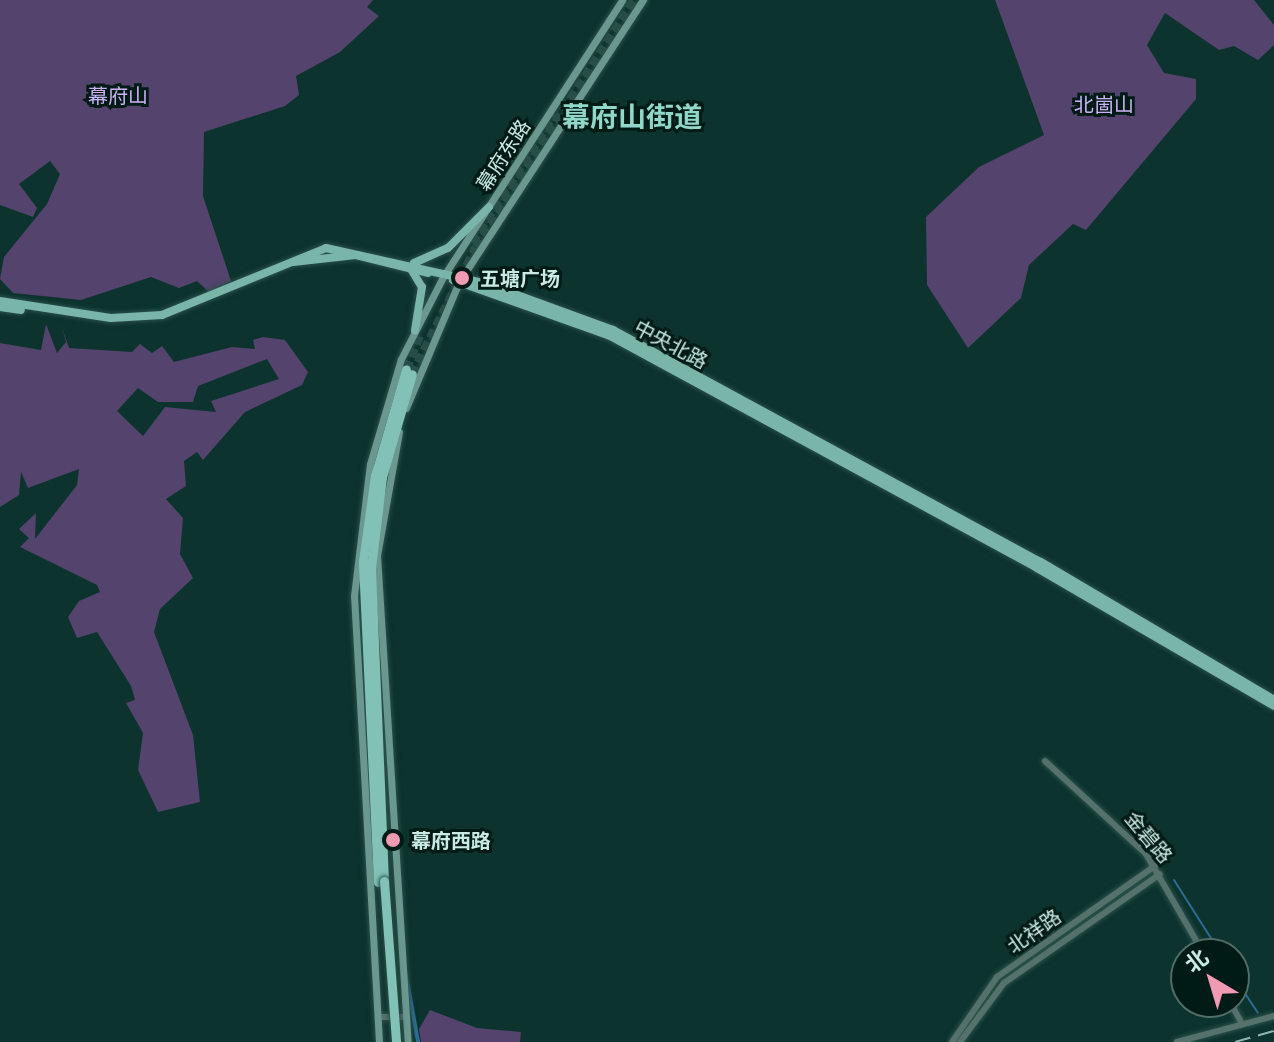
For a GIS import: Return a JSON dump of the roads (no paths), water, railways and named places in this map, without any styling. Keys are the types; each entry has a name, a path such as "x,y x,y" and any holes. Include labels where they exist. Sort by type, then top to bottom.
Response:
{"highway":[{"path":"390,1042 363,561 375,476 409,372"},
{"path":"381,882 396,1042"}],"main road":[{"name":"幕府东路","path":"415,330 445,275 622,0"},
{"name":"幕府东路","path":"461,280 643,0"},
{"path":"379,1042 355,551 382,411 415,330 422,287 412,266 448,248 489,207"},
{"name":"中央北路","path":"0,304 128,323 194,312 313,257 356,255 445,275 613,330 1041,562 1274,700"},
{"path":"408,1042 377,555 401,423 461,280"},
{"name":"中央北路","path":"461,280 610,336 1037,568 1274,706"}],"street":[{"name":"金碧路","path":"1045,761 1155,866 1195,938"},
{"name":"北祥路","path":"952,1042 997,977 1155,866"},
{"name":"北祥路","path":"960,1042 1004,983 1160,874"},
{"path":"1125,886 1130,893"},
{"path":"1177,1042 1274,1016"},
{"path":"378,1017 406,1017"},
{"path":"1239,1018 1242,1024"}],"waterway":[{"path":"1174,880 1211,938"},
{"path":"406,975 418,1042"},
{"path":"1250,1001 1258,1013"}],"tunnel":[{"path":"412,374 476,247 634,0"},
{"path":"472,242 555,113"},
{"path":"406,369 420,335"}],"railway":[{"path":"1235,1042 1274,1031"}],"place":[{"name":"五塘广场","path":"462,278"},
{"name":"幕府西路","path":"393,840"}],"district":[{"name":"幕府山街道","path":"632,116"}],"park label":[{"name":"幕府山","path":"118,95"},
{"name":"北崮山","path":"1104,104"}]}
